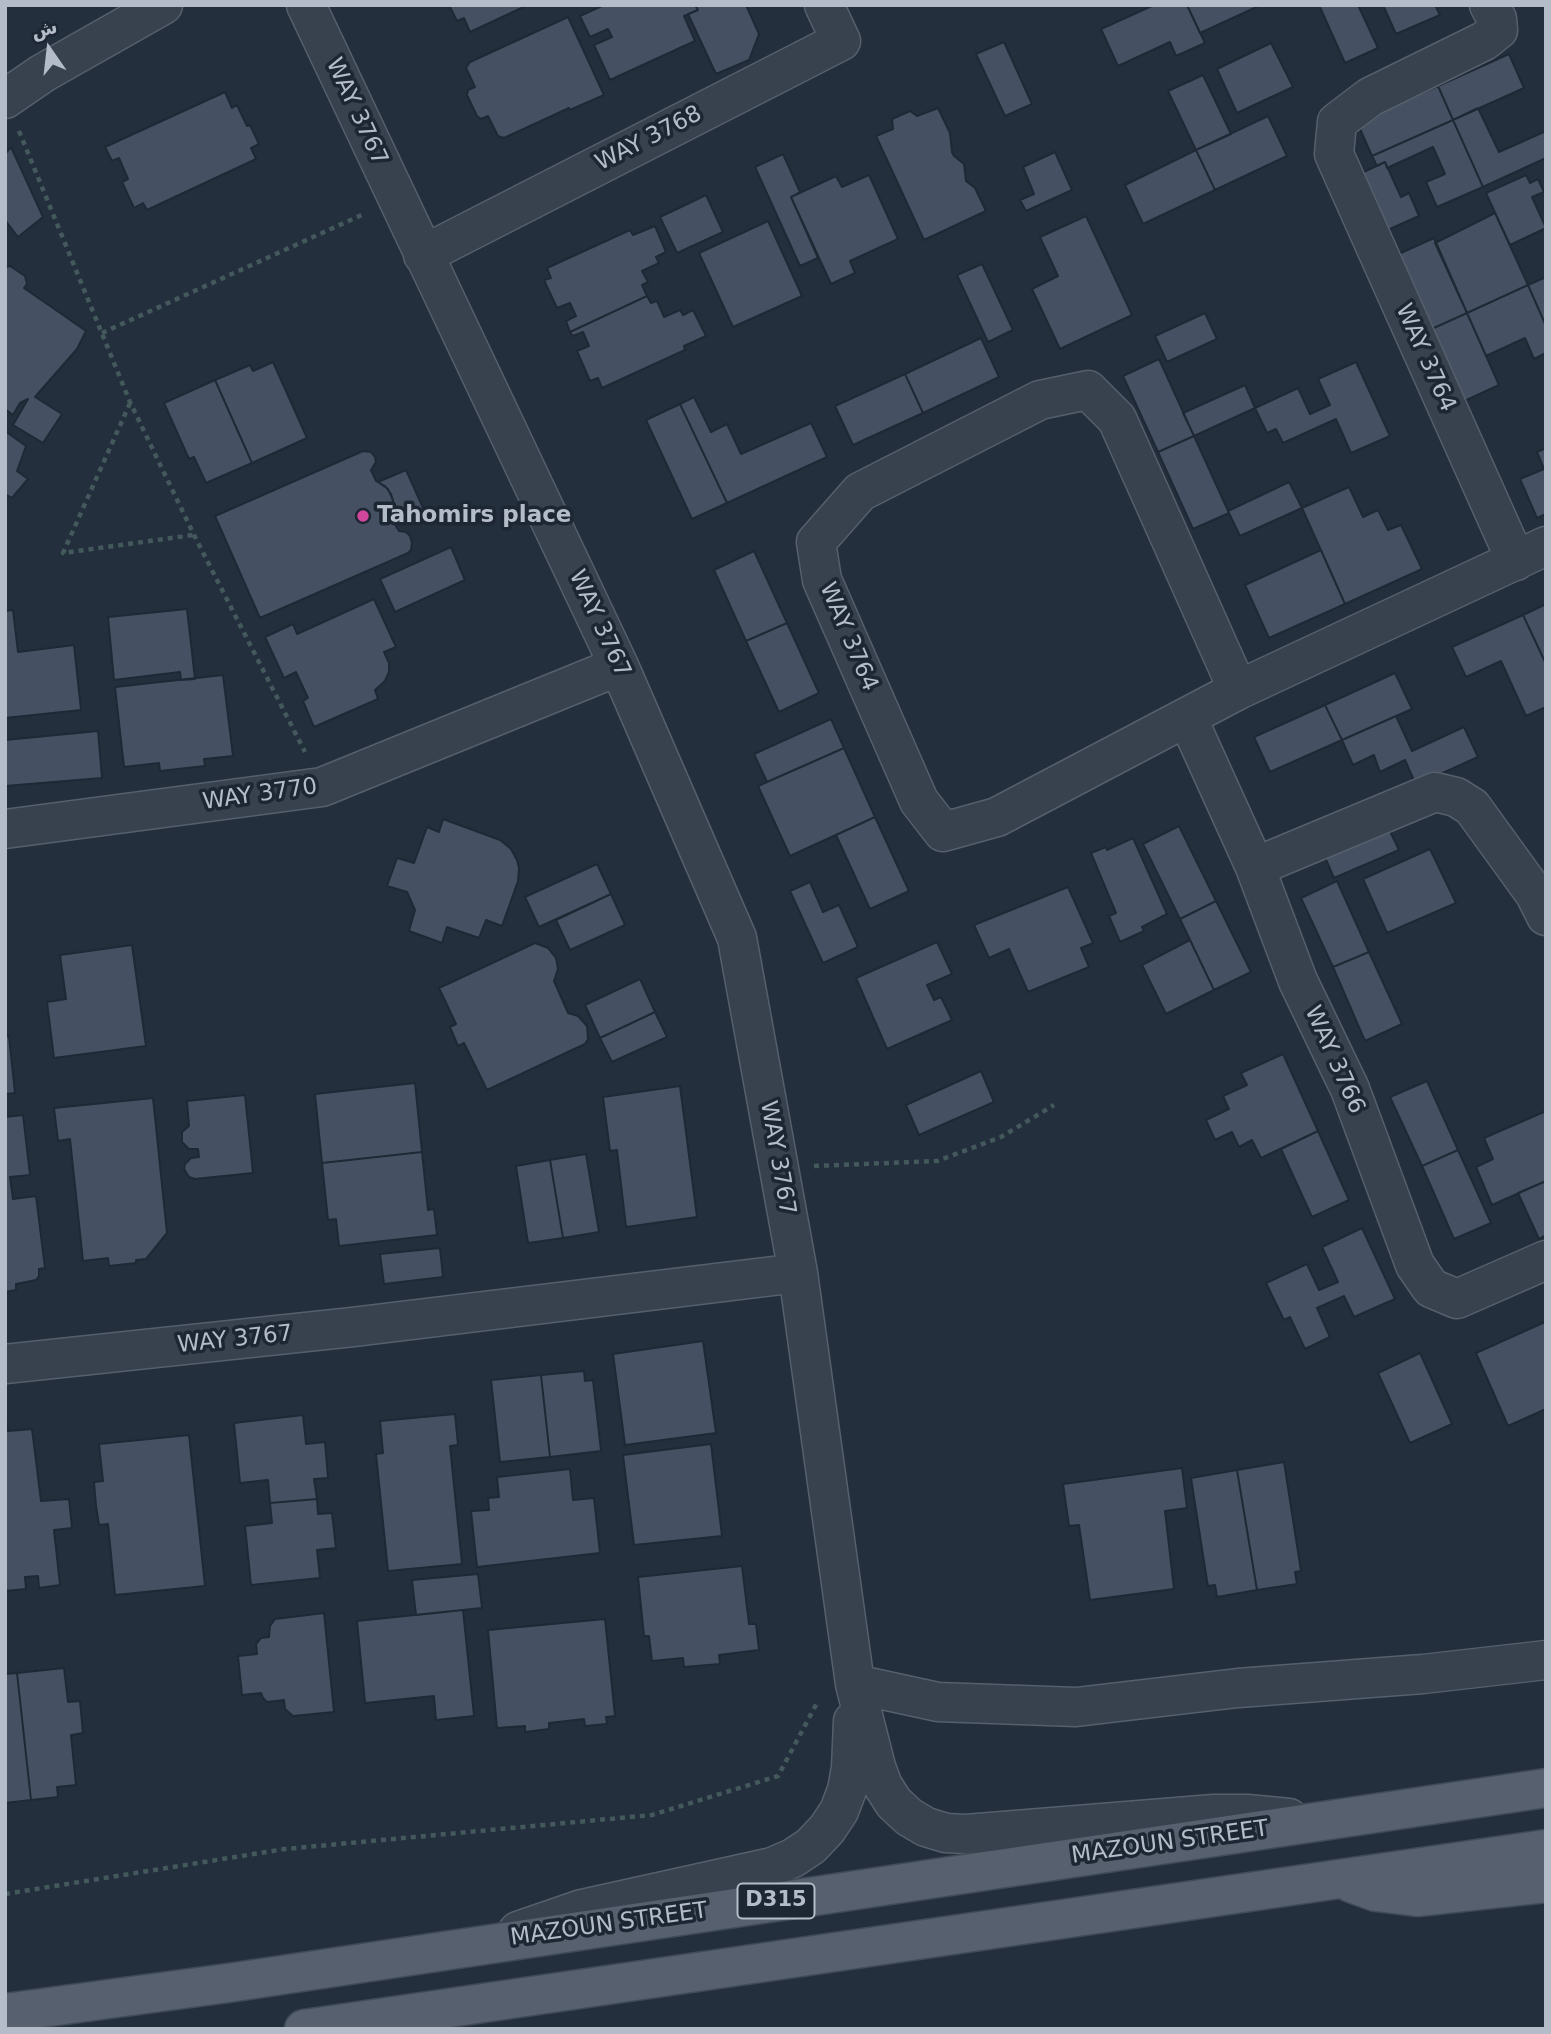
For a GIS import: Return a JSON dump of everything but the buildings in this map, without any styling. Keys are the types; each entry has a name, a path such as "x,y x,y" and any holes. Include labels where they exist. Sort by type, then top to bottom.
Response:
{"main road":[{"name":"MAZOUN STREET","path":"5,2013 228,1983 1546,1788"},
{"path":"304,2029 1546,1849"},
{"path":"1339,1878 1376,1892 1417,1897 1546,1882"},
{"path":"5,1990 228,1983"}],"street":[{"path":"6,99 43,73 163,5"},
{"name":"WAY 3767","path":"306,5 619,666 737,938 798,1273 855,1684"},
{"name":"WAY 3768","path":"423,255 841,40 824,5"},
{"name":"WAY 3764","path":"1238,690 1117,419 1088,390 1040,400 860,492 816,542 822,579 919,801 943,832 997,817 1238,690 1531,553 1334,154 1337,122 1370,97 1484,40 1498,30 1497,19 1489,5"},
{"name":"WAY 3770","path":"5,829 322,788 619,666"},
{"name":"WAY 3766","path":"1186,717 1255,867 1298,981 1350,1088 1415,1265 1431,1288 1457,1299 1546,1260"},
{"path":"1255,867 1435,792 1456,797 1472,807 1535,894 1546,916"},
{"name":"WAY 3767","path":"5,1364 353,1327 798,1273"},
{"path":"855,1684 938,1702 1076,1707 1238,1688 1423,1674 1546,1660"},
{"path":"855,1684 883,1786 894,1803 909,1817 926,1827 946,1833 966,1834 1214,1814 1247,1814 1312,1822"},
{"path":"491,1943 582,1909 772,1867 811,1846 839,1811 847,1790 851,1768 855,1684"}],"path":[{"path":"6,99 130,402 322,788"},
{"path":"102,333 397,199"},
{"path":"130,402 63,553 194,535"},
{"path":"779,1166 937,1161 1001,1137 1054,1105"},
{"path":"5,1894 285,1849 652,1815 778,1776 821,1696 855,1684"}],"place":[{"name":"Tahomirs place","path":"363,516"}]}
